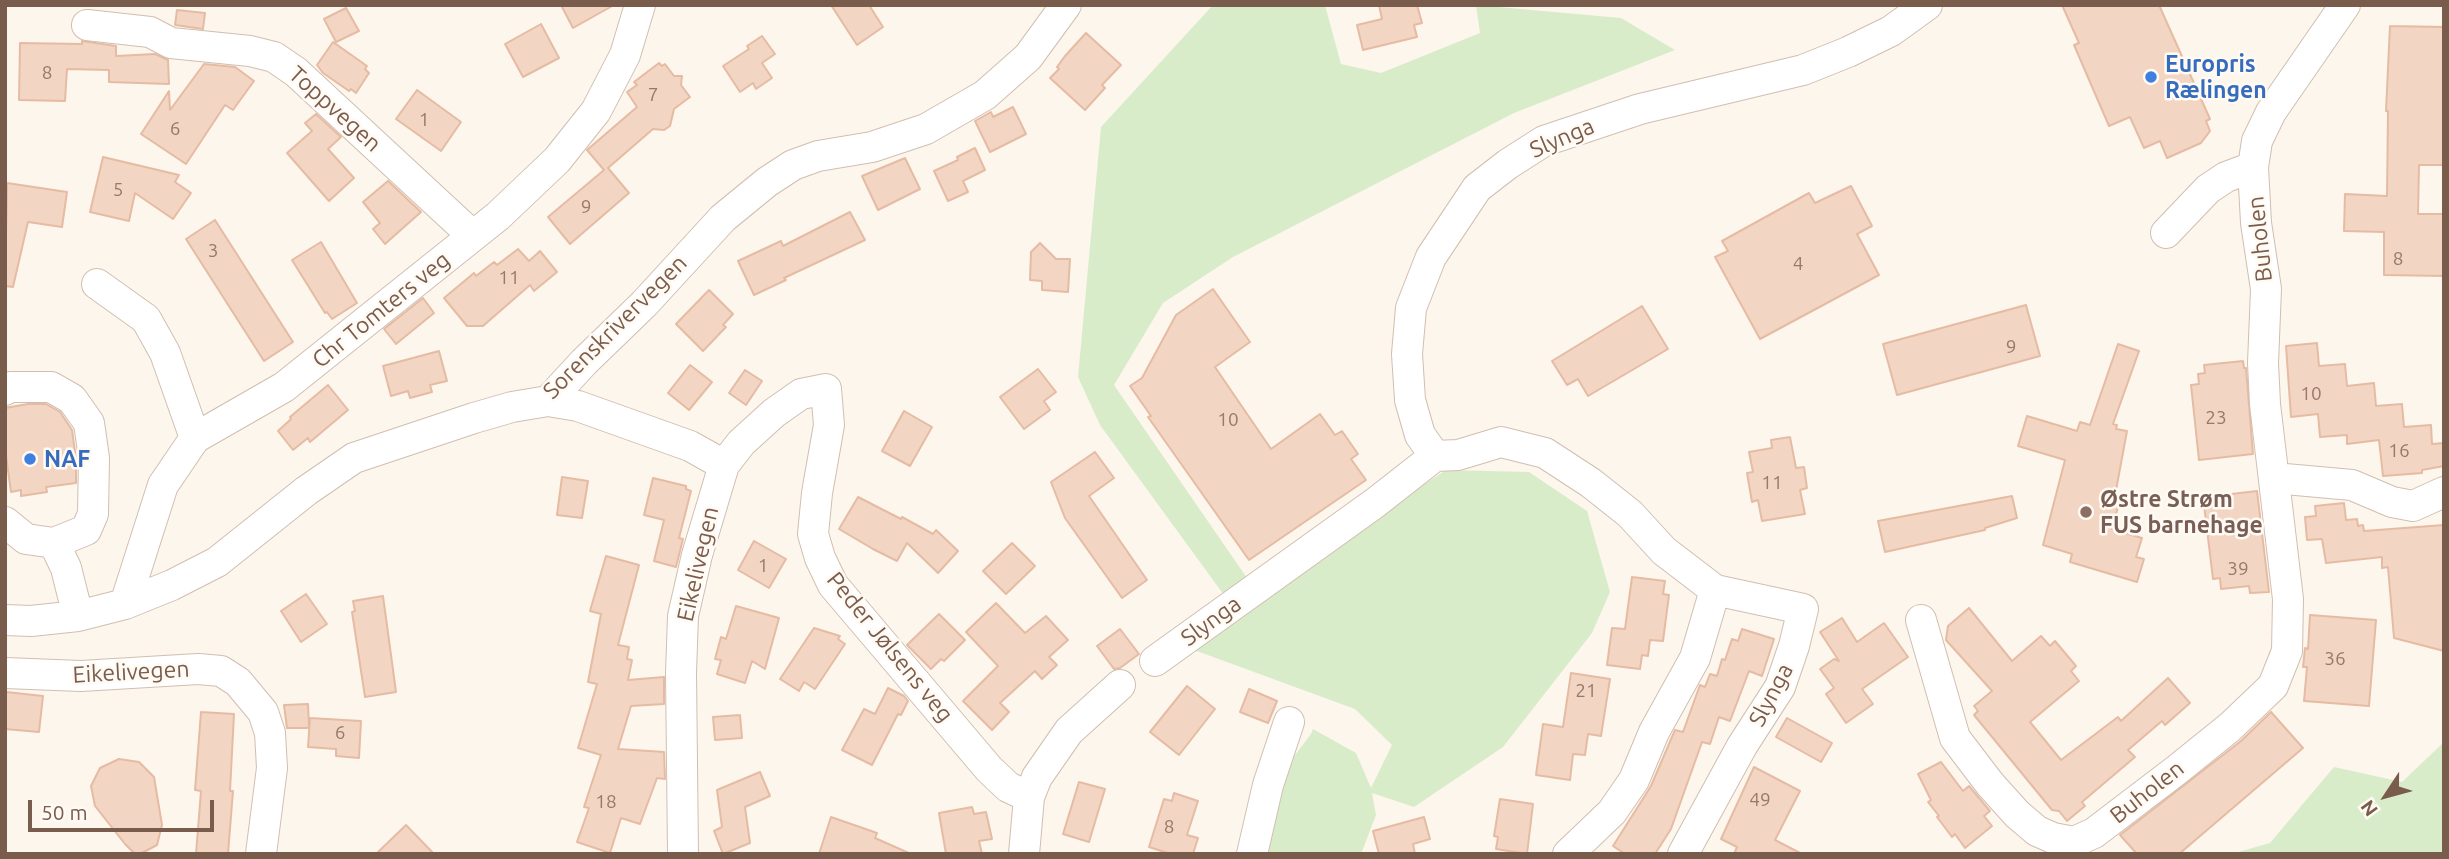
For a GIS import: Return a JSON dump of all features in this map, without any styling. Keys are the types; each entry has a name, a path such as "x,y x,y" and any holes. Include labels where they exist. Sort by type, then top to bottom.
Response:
{"street":[{"name":"Chr Tomters veg","path":"125,604 163,485 195,438 284,387 498,216 557,160 596,111 625,55 640,5"},
{"name":"Sorenskrivervegen","path":"5,620 31,621 79,616 125,604 172,585 217,562 306,491 354,458 474,418 512,407 548,401 583,362 644,304 723,218 767,182 793,165 818,156 872,147 926,129 985,95 1028,57 1066,5"},
{"name":"Slynga","path":"1435,456 1420,435 1410,400 1407,354 1411,308 1431,257 1478,188 1508,164 1544,141 1640,109 1803,70 1891,31 1927,5"},
{"name":"Buholen","path":"1921,620 1955,738 1990,785 2037,831 2053,838 2074,842 2094,833 2178,769 2230,727 2273,686 2287,651 2288,612 2265,404 2263,363 2266,289 2256,223 2253,167 2257,141 2271,112 2345,5"},
{"name":"Toppvegen","path":"87,25 150,32 171,43 250,51 274,57 296,72 473,236"},
{"name":"Buholen","path":"2166,233 2208,189 2226,177 2253,167"},
{"path":"97,284 146,319 165,352 195,438"},
{"path":"5,390 10,387 51,387 72,399 89,423 94,458 93,514 86,530 54,543 26,539 5,522"},
{"name":"Peder Jølsens veg","path":"724,465 741,443 782,407 801,394 826,389 829,425 813,534 820,558 850,606 989,769 1008,787 1029,797"},
{"path":"548,401 578,406 690,446 724,465"},
{"name":"Slynga","path":"1155,660 1375,503 1435,456 1458,455 1501,442 1545,453 1630,514 1664,551 1715,590 1802,609 1794,646 1780,687 1742,746 1684,854"},
{"name":"Eikelivegen","path":"682,854 683,616 697,555 724,465"},
{"path":"2274,478 2353,485 2392,502 2413,506 2444,492"},
{"path":"54,543 66,568 79,616"},
{"path":"1568,854 1612,812 1634,780 1654,732 1695,658 1715,590"},
{"name":"Eikelivegen","path":"5,673 81,676 198,668 221,671 239,682 263,712 270,733 272,768 261,854"},
{"path":"1024,854 1029,797 1037,776 1069,731 1120,685"},
{"path":"1252,854 1268,785 1289,722"}],"green space":[{"path":"1213,5 1325,5 1341,64 1381,73 1480,33 1476,5 1621,18 1675,50 1514,113 1233,257 1163,303 1114,385 1258,594 1446,470 1529,472 1587,511 1610,592 1592,633 1503,747 1414,807 1372,793 1376,815 1361,854 1257,854 1276,780 1313,729 1356,753 1371,788 1392,745 1355,709 1194,650 1240,617 1100,425 1078,377 1101,127"},
{"path":"2444,742 2444,854 2231,854 2270,843 2334,767 2402,782"}],"building":[{"path":"561,5 614,5 573,28"},
{"path":"831,5 869,5 883,27 857,45"},
{"path":"1379,5 1417,5 1422,23 1414,25 1417,37 1363,50 1357,25 1382,19"},
{"path":"2062,5 2159,5 2210,119 2206,121 2210,131 2201,143 2167,158 2160,141 2144,148 2130,117 2109,126 2074,45 2079,43"},
{"path":"346,8 359,31 336,42 324,19"},
{"path":"177,10 205,13 203,29 175,25"},
{"path":"541,24 559,58 523,77 505,44"},
{"path":"2390,26 2444,27 2444,165 2419,165 2418,214 2444,214 2444,276 2384,275 2384,232 2344,231 2345,194 2387,196 2386,111"},
{"path":"1086,33 1121,65 1102,85 1105,88 1085,110 1050,78"},
{"path":"762,36 775,54 762,63 772,78 756,89 753,83 740,92 723,66 749,49 747,46"},
{"path":"82,41 116,46 116,56 155,54 168,60 169,84 109,82 109,70 67,69 65,101 19,100 20,43 82,44"},
{"path":"333,42 367,66 365,69 369,73 356,93 323,73 317,65"},
{"path":"659,63 662,66 665,64 674,76 682,76 681,85 690,97 674,109 670,126 664,130 653,129 608,168 629,193 570,244 548,217 604,170 587,150 637,107 627,92 637,85 634,82"},
{"path":"204,64 235,67 254,81 233,110 225,105 186,164 141,134 169,91 170,110"},
{"path":"417,90 461,122 441,151 396,119"},
{"path":"1013,107 1026,134 990,152 975,121 991,112 993,117"},
{"path":"316,114 341,137 328,149 354,178 329,201 287,153 312,131 305,123"},
{"path":"975,148 985,170 963,181 968,192 948,201 934,171 958,160 957,157"},
{"path":"103,157 179,175 175,182 191,193 173,219 135,193 129,221 90,212"},
{"path":"905,158 920,189 878,210 862,176"},
{"path":"388,181 421,212 385,244 373,229 380,223 363,202"},
{"path":"7,183 67,192 62,227 28,222 13,287 5,286"},
{"path":"1851,186 1872,226 1857,234 1879,275 1760,339 1715,257 1728,251 1722,241 1809,193 1815,203"},
{"path":"850,212 865,240 754,295 738,261 781,241 783,246"},
{"path":"215,220 293,342 264,361 186,239"},
{"path":"321,242 357,303 332,319 325,313 292,260"},
{"path":"1040,243 1056,259 1070,259 1068,292 1042,290 1042,281 1030,280 1031,252"},
{"path":"518,249 529,261 540,251 557,272 534,291 530,285 483,326 467,326 444,298 474,273 476,276 494,262 497,265"},
{"path":"1213,289 1250,342 1215,367 1271,449 1320,414 1335,435 1342,431 1358,454 1351,459 1366,480 1249,560 1148,417 1151,416 1130,386 1142,378 1176,315"},
{"path":"709,290 733,314 723,325 726,327 703,351 676,324"},
{"path":"423,298 434,313 396,344 384,329"},
{"path":"2026,305 2040,356 1897,395 1883,344"},
{"path":"1642,306 1668,349 1588,396 1578,379 1567,385 1552,361"},
{"path":"2317,343 2319,366 2345,364 2347,386 2374,383 2376,406 2402,404 2404,427 2431,425 2432,444 2444,443 2444,466 2422,470 2422,473 2383,476 2379,440 2347,444 2347,435 2320,437 2318,414 2291,417 2286,346"},
{"path":"2118,344 2139,351 2113,424 2117,425 2116,429 2127,431 2114,501 2119,503 2112,529 2142,538 2136,557 2144,559 2137,582 2070,562 2072,554 2043,545 2065,460 2018,446 2027,416 2077,431 2080,422 2090,425"},
{"path":"439,351 447,381 430,385 432,392 410,398 408,391 391,396 383,366"},
{"path":"2243,361 2246,368 2253,454 2199,460 2191,385 2199,384 2198,374 2205,373 2204,365"},
{"path":"690,365 712,382 689,410 668,393"},
{"path":"1038,369 1056,392 1044,401 1050,410 1024,429 1000,397"},
{"path":"745,370 762,381 746,405 729,393"},
{"path":"328,385 348,410 310,442 308,438 293,450 278,431 290,417"},
{"path":"46,404 60,412 72,430 76,483 46,487 47,492 21,496 21,490 11,492 5,449 5,408"},
{"path":"904,411 932,427 910,466 882,451"},
{"path":"1790,437 1796,468 1804,467 1807,488 1800,490 1805,514 1762,521 1758,500 1752,502 1747,473 1753,472 1749,452 1772,448 1771,440"},
{"path":"1095,452 1114,478 1089,496 1147,580 1122,598 1065,518 1051,482"},
{"path":"562,477 588,481 582,518 557,515"},
{"path":"653,478 686,486 686,489 691,491 679,538 683,539 676,567 654,561 664,520 644,515"},
{"path":"2257,491 2269,592 2250,593 2249,586 2221,589 2220,578 2213,579 2204,505 2206,497"},
{"path":"2012,496 2017,518 1985,530 1885,552 1878,521"},
{"path":"858,497 933,534 936,530 958,551 938,573 907,543 897,561 873,549 839,529"},
{"path":"2344,503 2346,520 2357,519 2358,526 2363,525 2364,531 2444,525 2444,651 2394,638 2388,567 2382,568 2382,557 2326,563 2322,539 2307,540 2305,517 2316,516 2315,506"},
{"path":"754,541 786,559 769,588 738,570"},
{"path":"1012,543 1035,566 1006,594 983,571"},
{"path":"606,556 639,565 618,645 629,647 627,659 632,660 628,680 664,677 664,704 631,706 618,749 664,752 665,779 657,778 640,824 621,818 610,853 577,842 589,808 584,807 601,755 578,748 597,684 588,682 601,614 590,611"},
{"path":"1632,577 1665,581 1663,594 1669,595 1663,641 1650,640 1648,656 1642,655 1640,669 1607,665 1612,628 1625,629"},
{"path":"306,594 327,624 301,642 281,611"},
{"path":"383,596 396,692 365,697 352,612 355,611 353,601"},
{"path":"996,603 1025,633 1046,616 1068,640 1049,657 1057,665 1042,679 1035,671 1000,703 1009,712 992,730 963,701 998,666 966,632"},
{"path":"736,606 779,618 765,669 752,661 745,683 717,674 721,660 715,659 721,637 726,639"},
{"path":"1969,608 2012,661 2041,636 2050,646 2055,641 2076,666 2071,671 2079,681 2030,722 2061,760 2118,717 2121,721 2168,678 2190,703 2165,725 2162,721 2128,750 2135,757 2082,802 2085,806 2067,821 2059,811 2052,810 1974,715 1978,711 1974,706 1992,691 1946,640 1948,626"},
{"path":"939,614 965,640 944,661 941,659 931,669 907,645"},
{"path":"2310,615 2376,620 2369,706 2304,701 2307,667 2303,667 2305,648 2308,649"},
{"path":"1842,618 1857,642 1884,623 1908,657 1862,689 1873,704 1846,723 1826,694 1834,688 1820,669 1834,659 1839,661 1820,632"},
{"path":"814,628 840,636 838,639 845,644 815,689 804,682 799,691 780,679"},
{"path":"1120,629 1139,654 1120,668 1114,669 1097,646"},
{"path":"1742,629 1774,639 1762,676 1749,671 1730,721 1719,717 1710,744 1702,742 1671,829 1655,854 1625,854 1613,846 1651,786 1675,730 1683,732 1700,685 1705,687 1710,674 1717,676 1732,639 1738,641"},
{"path":"1571,673 1610,679 1601,736 1588,734 1585,755 1573,754 1570,780 1536,775 1543,724 1563,727"},
{"path":"1187,686 1215,709 1179,755 1150,732"},
{"path":"888,688 908,701 901,715 898,714 872,765 842,750 864,709 875,714"},
{"path":"1249,689 1277,701 1268,723 1240,712"},
{"path":"6,692 43,696 39,732 5,729"},
{"path":"308,704 309,728 287,728 284,705"},
{"path":"201,712 234,714 230,791 233,791 228,854 196,854 201,791 195,790"},
{"path":"2271,712 2303,748 2179,854 2137,854 2120,835 2241,741"},
{"path":"740,715 742,738 715,740 713,717"},
{"path":"310,718 361,721 359,758 336,756 336,749 308,747"},
{"path":"1787,718 1832,743 1821,762 1776,737"},
{"path":"119,759 139,762 154,777 162,825 157,845 140,854 135,854 125,844 95,806 91,786 100,768"},
{"path":"1941,762 1963,791 1969,786 1990,811 1984,816 1992,826 1965,848 1955,834 1952,837 1937,817 1939,816 1928,802 1931,800 1918,774"},
{"path":"1754,767 1800,791 1775,840 1802,854 1734,854 1737,847 1721,839"},
{"path":"760,772 770,796 745,807 750,843 723,854 714,831 722,827 717,790"},
{"path":"1079,782 1105,789 1089,842 1063,834"},
{"path":"1174,793 1198,801 1187,835 1198,838 1193,854 1171,854 1149,847 1164,799 1172,801"},
{"path":"1500,799 1533,804 1527,854 1496,849 1498,837 1494,836"},
{"path":"972,807 974,814 986,812 992,839 979,841 982,854 946,854 939,813"},
{"path":"831,817 877,833 875,838 911,854 819,854"},
{"path":"1424,817 1430,839 1413,844 1415,854 1379,854 1373,831"},
{"path":"406,825 434,854 376,854"}],"place":[{"name":"Europris Rælingen","path":"2151,77"},
{"name":"NAF","path":"30,459"},
{"name":"Østre Strøm FUS barnehage","path":"2086,512"}]}
